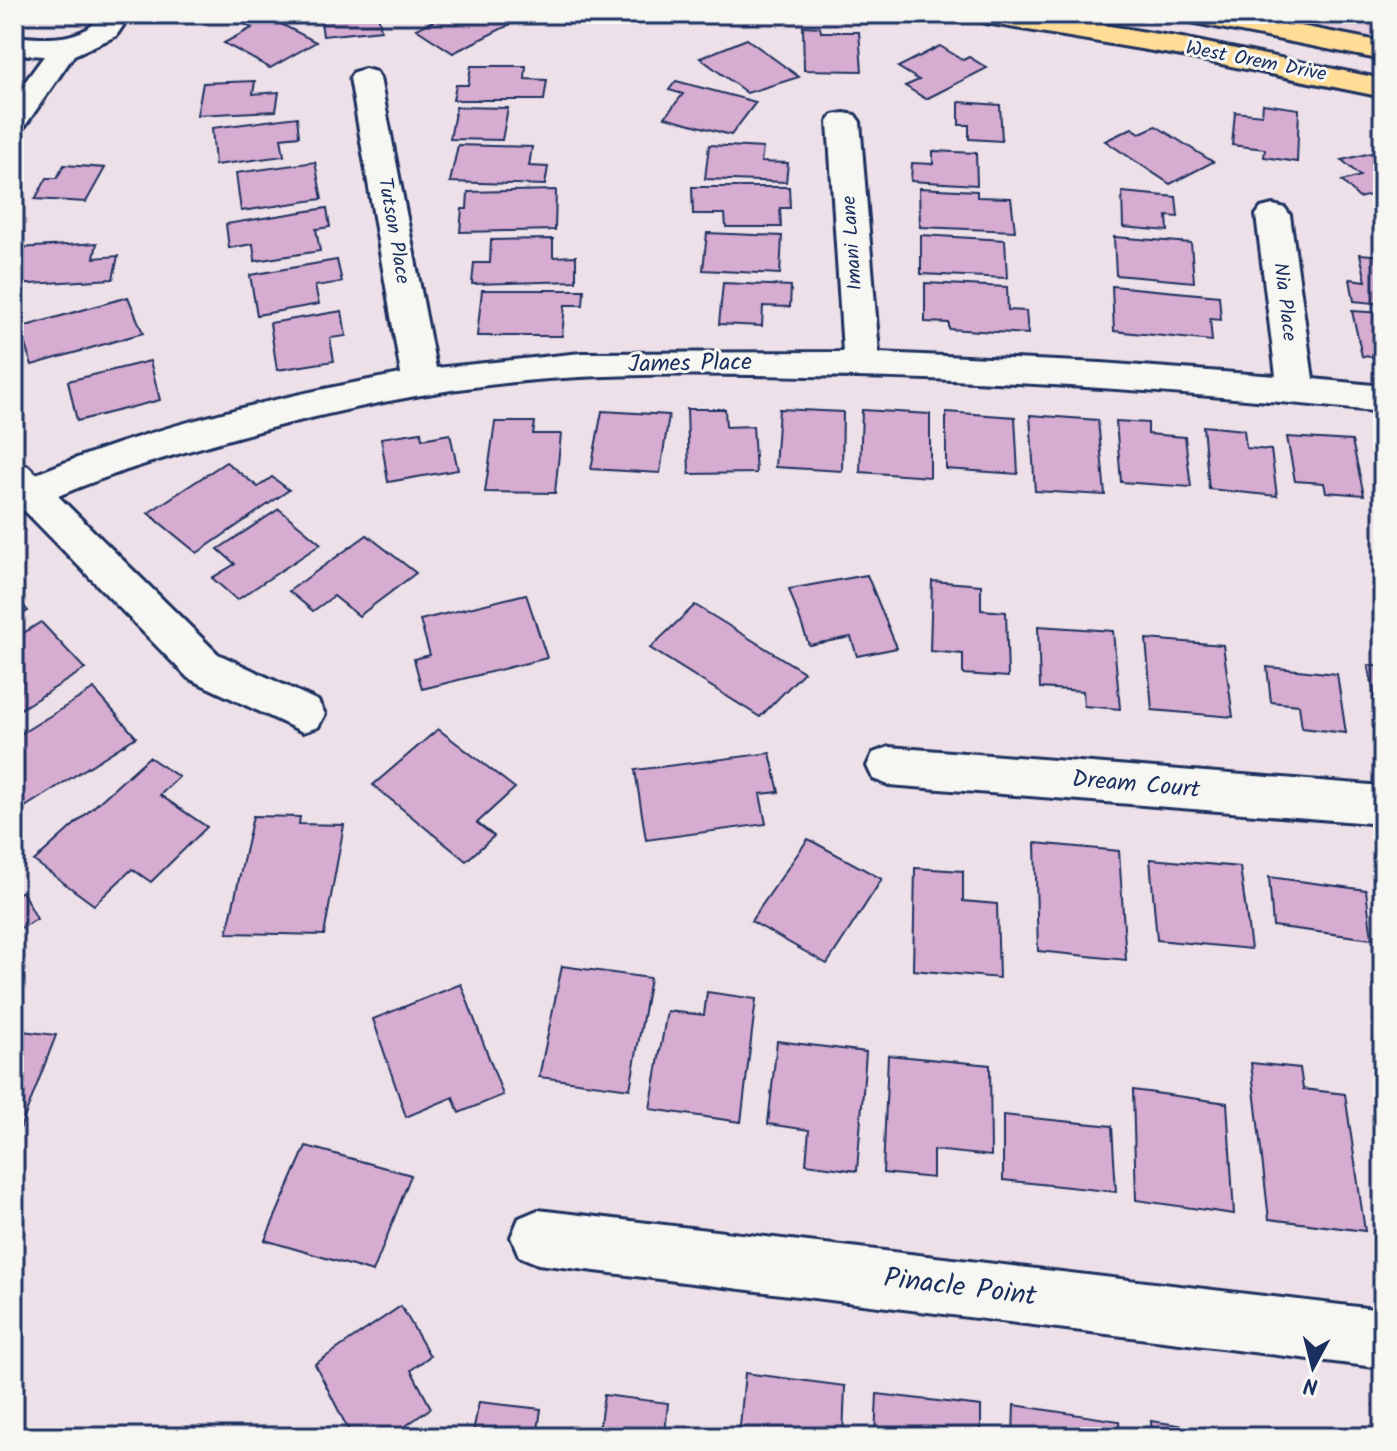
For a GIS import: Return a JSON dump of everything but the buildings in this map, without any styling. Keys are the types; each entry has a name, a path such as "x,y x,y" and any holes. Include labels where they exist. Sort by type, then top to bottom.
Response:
{"main road":[{"name":"West Orem Drive","path":"1195,14 1383,51"},
{"name":"West Orem Drive","path":"998,15 1182,47 1383,88"}],"street":[{"path":"14,45 106,30 117,14"},
{"path":"14,119 63,35"},
{"name":"Tutson Place","path":"365,78 421,384"},
{"name":"Imani Lane","path":"844,122 862,365"},
{"name":"Nia Place","path":"1273,215 1296,390"},
{"name":"James Place","path":"19,489 266,416 421,384 545,367 694,362 862,365 1143,376 1383,399"},
{"path":"19,489 203,666 303,714"},
{"name":"Dream Court","path":"889,766 1383,805"},
{"name":"Pinacle Point","path":"538,1237 1383,1339"}],"shaded area":[{"path":"1242,14 1383,14 1383,40"}]}
